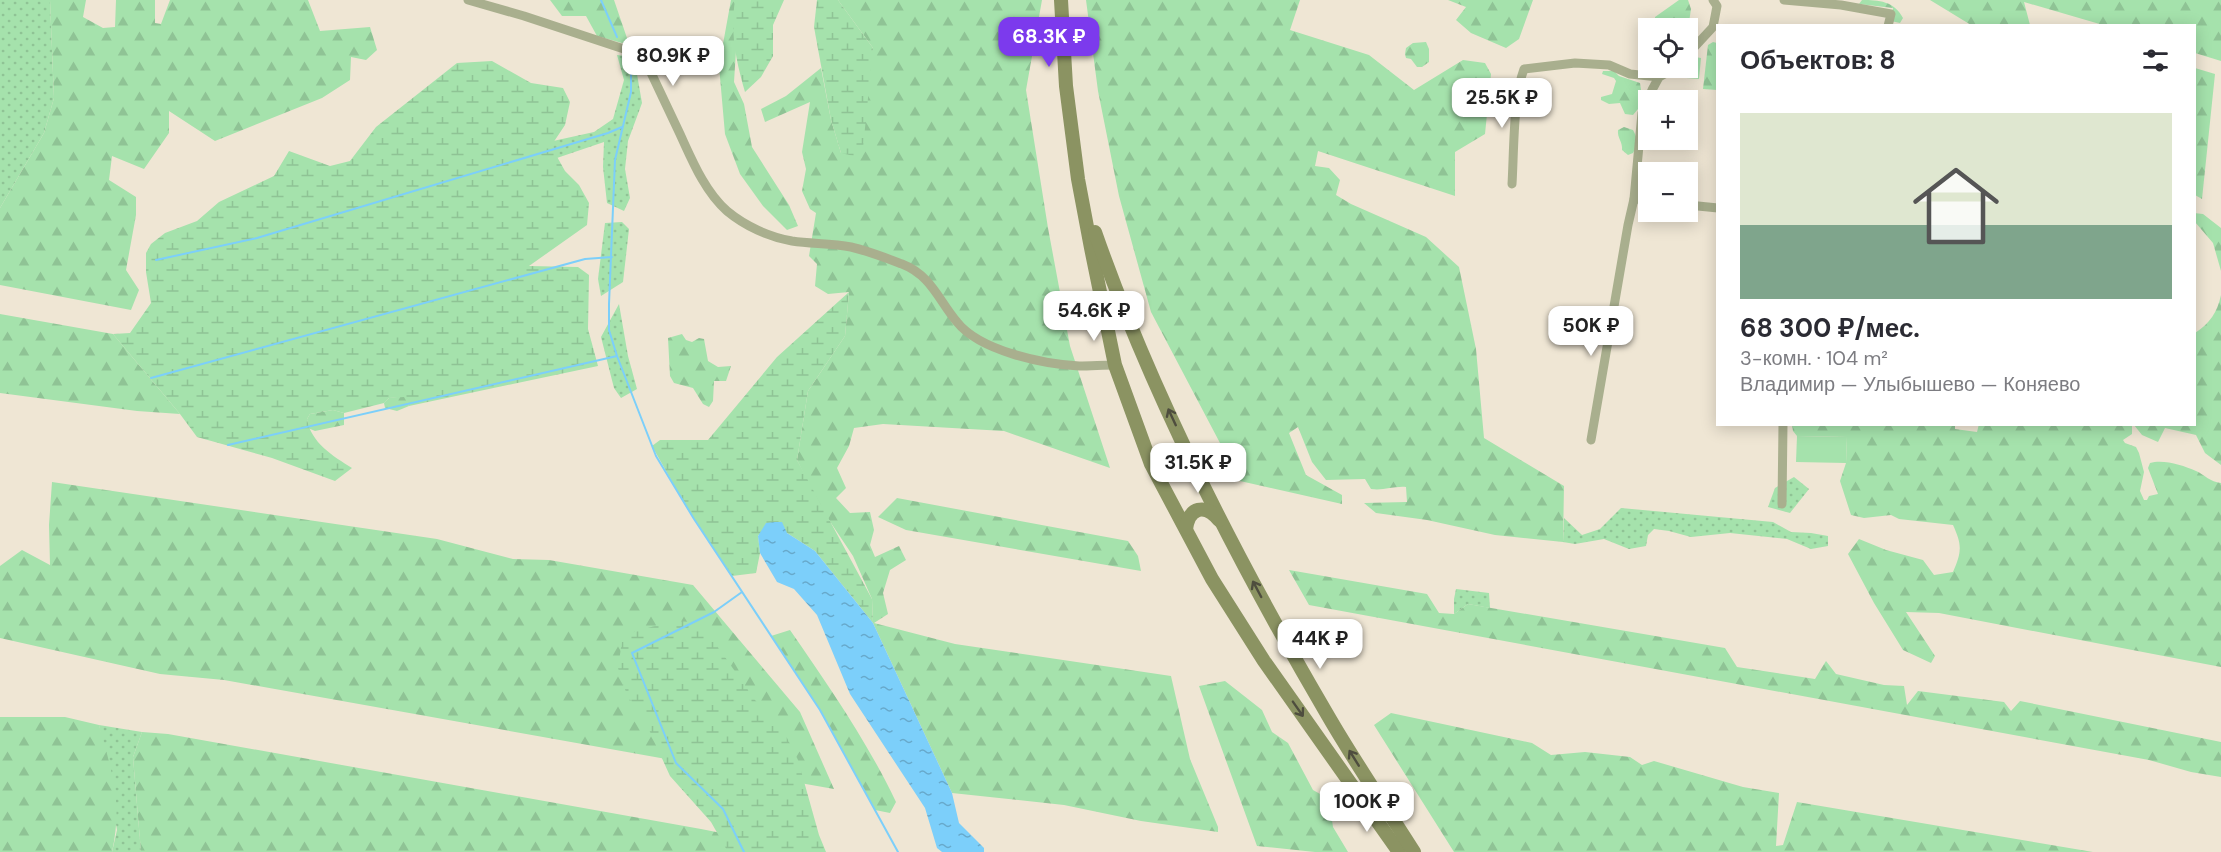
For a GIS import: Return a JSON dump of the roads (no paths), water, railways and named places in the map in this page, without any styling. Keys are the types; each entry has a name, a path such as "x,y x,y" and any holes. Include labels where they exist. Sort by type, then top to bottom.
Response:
{"main road":[{"path":"1061,0 1066,86 1078,179 1115,365 1151,464 1212,579 1264,661 1399,852"},
{"path":"1073,133 1095,230 1119,299 1172,417 1224,526 1281,633 1328,716 1414,852"},
{"path":"1186,530 1187,521 1193,512 1203,509 1212,512 1224,526"}],"street":[{"path":"468,0 639,54 645,60 695,165 710,190 726,210 748,225 768,235 794,241 823,242 853,247 904,265 922,275 937,291 957,322 970,335 990,345 1038,360 1079,366 1115,365"},
{"path":"1698,43 1713,27 1717,6 1713,0"},
{"path":"1784,0 1841,5 1891,14 1888,24"},
{"path":"1512,184 1516,122 1524,69 1550,65 1609,65 1638,75"},
{"path":"1591,440 1634,199 1642,113 1658,78"},
{"path":"1634,199 1638,199"},
{"path":"1698,206 1716,208"},
{"path":"1782,504 1783,426"}],"water":[{"path":"782,522 787,533 815,551 873,623 952,793 959,823 984,848 984,852 942,852 937,848 925,808 850,694 817,615 794,589 777,582 760,553 758,536 766,523"}],"waterway":[{"path":"601,0 617,37"},
{"path":"626,57 631,71 631,92 615,160 609,304 609,330 617,356 656,456 694,519 820,710 898,852"},
{"path":"156,260 257,238 622,127"},
{"path":"151,378 585,259 612,257"},
{"path":"228,445 617,356"},
{"path":"742,592 714,612 632,653 676,763 723,809 744,852"}]}
